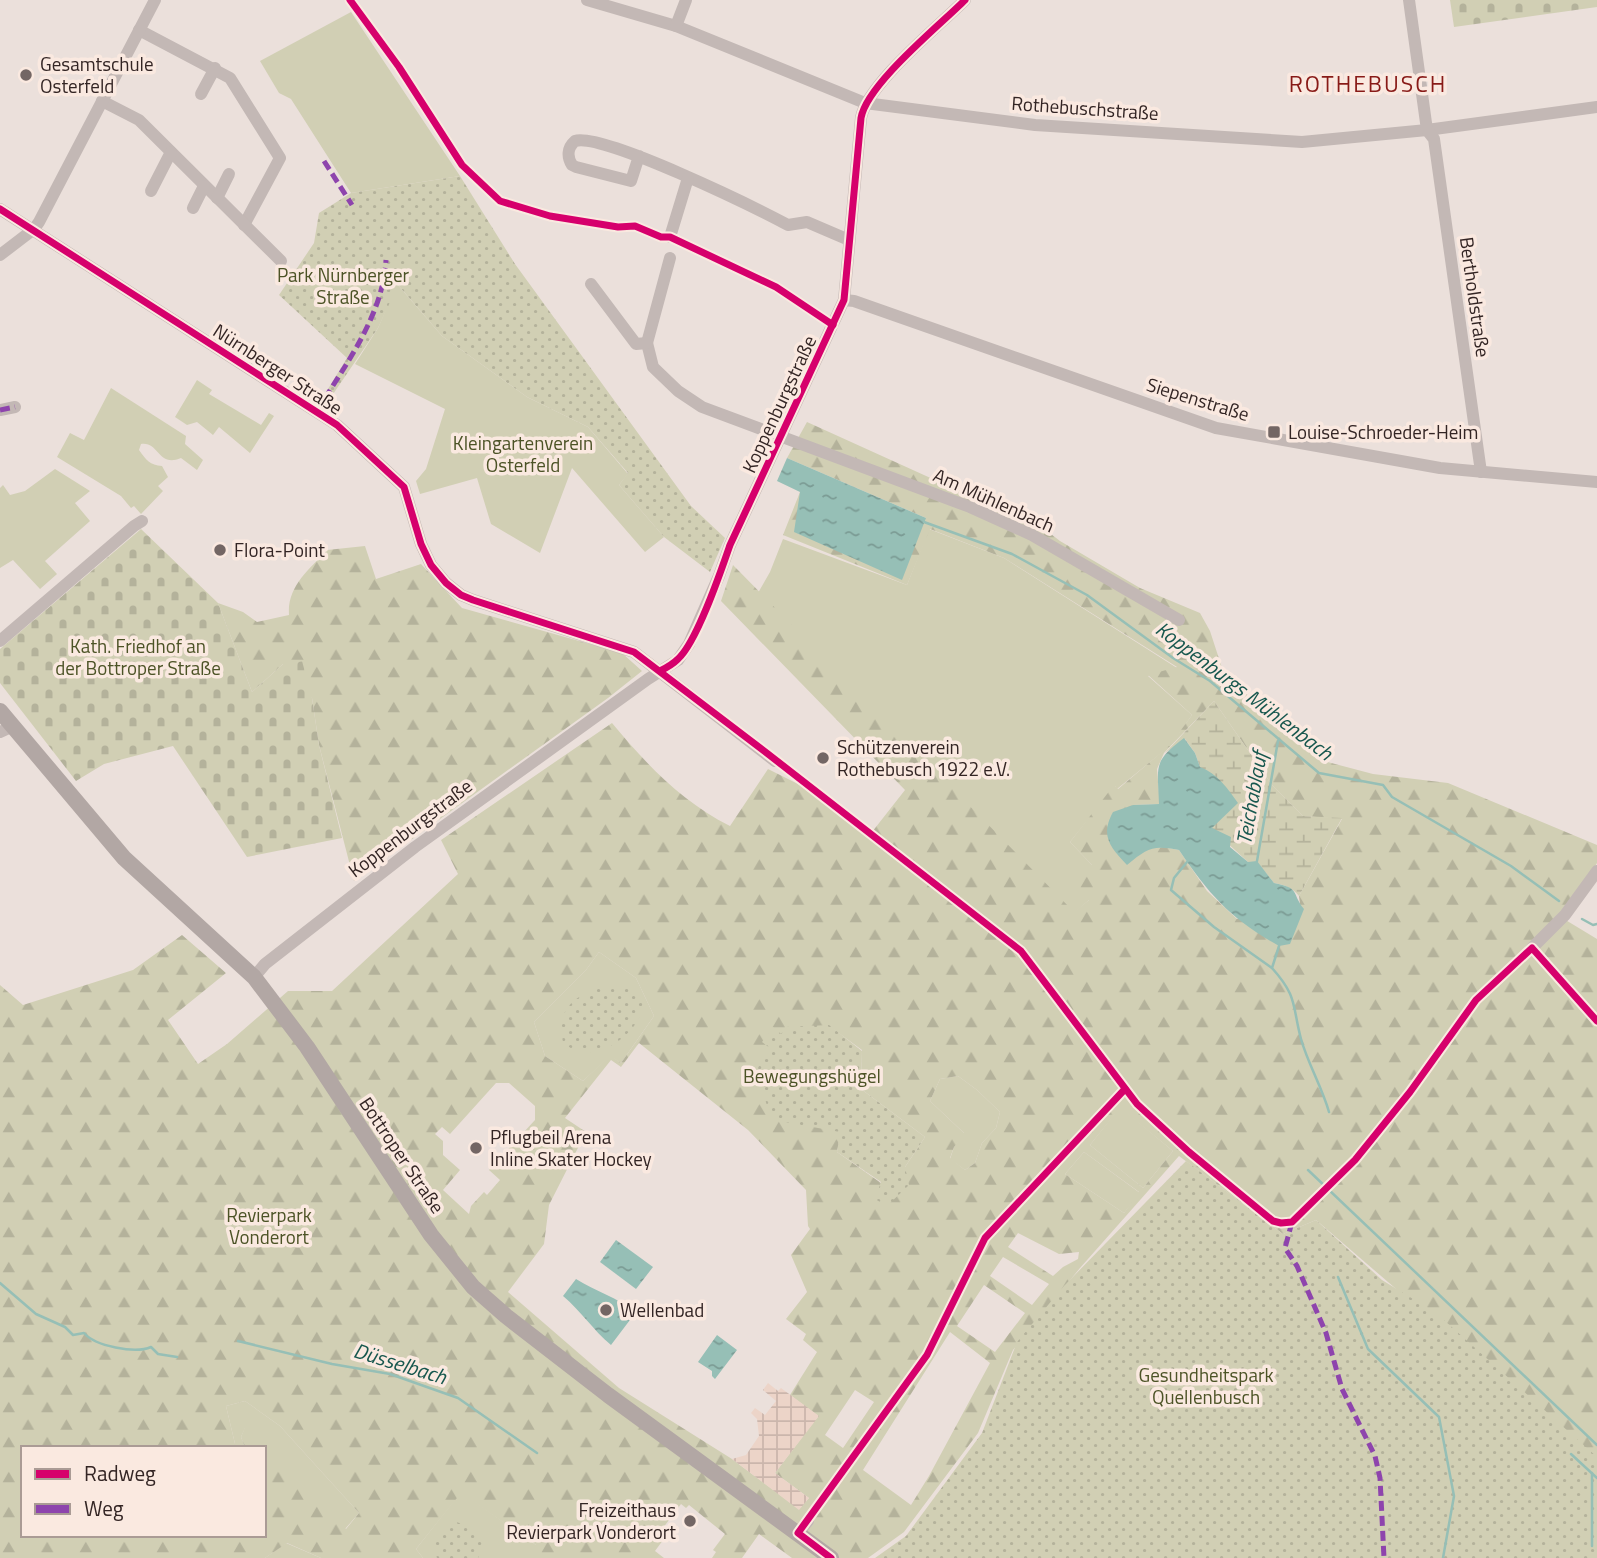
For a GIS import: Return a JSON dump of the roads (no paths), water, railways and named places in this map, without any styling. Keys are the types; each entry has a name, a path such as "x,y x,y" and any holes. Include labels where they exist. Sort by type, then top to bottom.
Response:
{"main road":[{"name":"Bottroper Straße","path":"0,711 6,729 124,858 254,977 307,1047 431,1235 473,1287 540,1343 638,1418 803,1527 831,1558"}],"street":[{"path":"0,255 34,229 155,0"},
{"name":"Rothebuschstraße","path":"587,0 676,26 865,103 1035,125 1288,142 1427,130 1597,107"},
{"path":"676,26 686,0"},
{"path":"865,103 890,73 965,0"},
{"name":"Bertholdstraße","path":"1409,0 1427,130 1434,139 1480,472"},
{"path":"139,30 215,68 229,78 280,158 244,225"},
{"path":"201,94 215,68"},
{"path":"102,101 139,120 281,261"},
{"name":"Koppenburgstraße","path":"254,977 265,964 385,870 678,660 689,644 733,538 844,300 861,118 865,103"},
{"path":"639,156 631,181 576,167 569,160 569,149 575,141 588,139 639,156 788,225 807,222 849,240"},
{"path":"151,191 171,152"},
{"path":"217,198 229,174"},
{"path":"670,237 688,178"},
{"path":"193,208 204,186"},
{"name":"Nürnberger Straße","path":"0,209 337,425 404,486 427,558 435,572 454,589 473,600 624,648 660,671 775,761"},
{"path":"591,284 636,344 647,343 670,258"},
{"name":"Siepenstraße","path":"844,300 854,301 1216,428 1415,464 1597,482"},
{"name":"Am Mühlenbach","path":"647,343 653,367 684,396 717,414 970,507 1032,535 1180,620"},
{"path":"0,410 15,407"},
{"path":"0,642 134,526 142,522"},
{"path":"1532,948 1565,915 1597,871"}],"water":[{"path":"787,458 926,518 902,580 794,532 800,492 777,481"},
{"path":"1184,738 1195,753 1200,767 1217,777 1238,803 1212,828 1231,837 1230,847 1248,862 1257,861 1274,883 1292,889 1304,909 1290,944 1279,946 1234,916 1201,881 1179,850 1151,849 1127,865 1112,847 1107,828 1113,812 1133,805 1159,804 1159,766 1166,753"},
{"path":"616,1240 653,1267 636,1289 600,1262"},
{"name":"Wellenbad","path":"576,1279 636,1312 611,1345 563,1296"},
{"path":"717,1335 737,1350 715,1379 712,1371 698,1362"}],"waterway":[{"name":"Koppenburgs Mühlenbach","path":"924,522 1012,554 1087,595 1173,658 1210,681 1319,773 1383,785 1392,797 1511,866 1559,901"},
{"name":"Teichablauf","path":"1257,861 1278,741"},
{"path":"1187,862 1174,878 1171,890 1214,927 1272,968"},
{"path":"1582,919 1593,925 1597,924"},
{"path":"1279,946 1272,968 1290,994 1304,1048 1329,1112"},
{"path":"1308,1170 1597,1445"},
{"path":"1338,1277 1368,1349 1439,1417 1454,1496 1443,1558"},
{"name":"Düsselbach","path":"0,1283 36,1314 65,1327 73,1335 84,1333 97,1342 126,1349 151,1347 158,1354 177,1357"},
{"name":"Düsselbach","path":"238,1341 332,1364 390,1374 458,1398 537,1453"},
{"path":"1571,1454 1597,1478"},
{"path":"1592,1473 1592,1546"}],"place":[{"name":"Gesamtschule Osterfeld","path":"26,75"},
{"name":"Louise-Schroeder-Heim","path":"1274,432"},
{"name":"Flora-Point","path":"220,550"},
{"name":"Schützenverein Rothebusch 1922 e.V.","path":"823,758"},
{"name":"Pflugbeil Arena Inline Skater Hockey","path":"476,1148"},
{"name":"Wellenbad","path":"606,1310"},
{"name":"Freizeithaus Revierpark Vonderort","path":"690,1521"}],"district":[{"name":"ROTHEBUSCH","path":"1368,84"}],"park label":[{"name":"Park Nürnberger Straße","path":"343,286"},
{"name":"Kleingartenverein Osterfeld","path":"523,454"},
{"name":"Kath. Friedhof an der Bottroper Straße","path":"138,657"},
{"name":"Bewegungshügel","path":"812,1076"},
{"name":"Revierpark Vonderort","path":"269,1226"},
{"name":"Gesundheitspark Quellenbusch","path":"1206,1386"}]}
